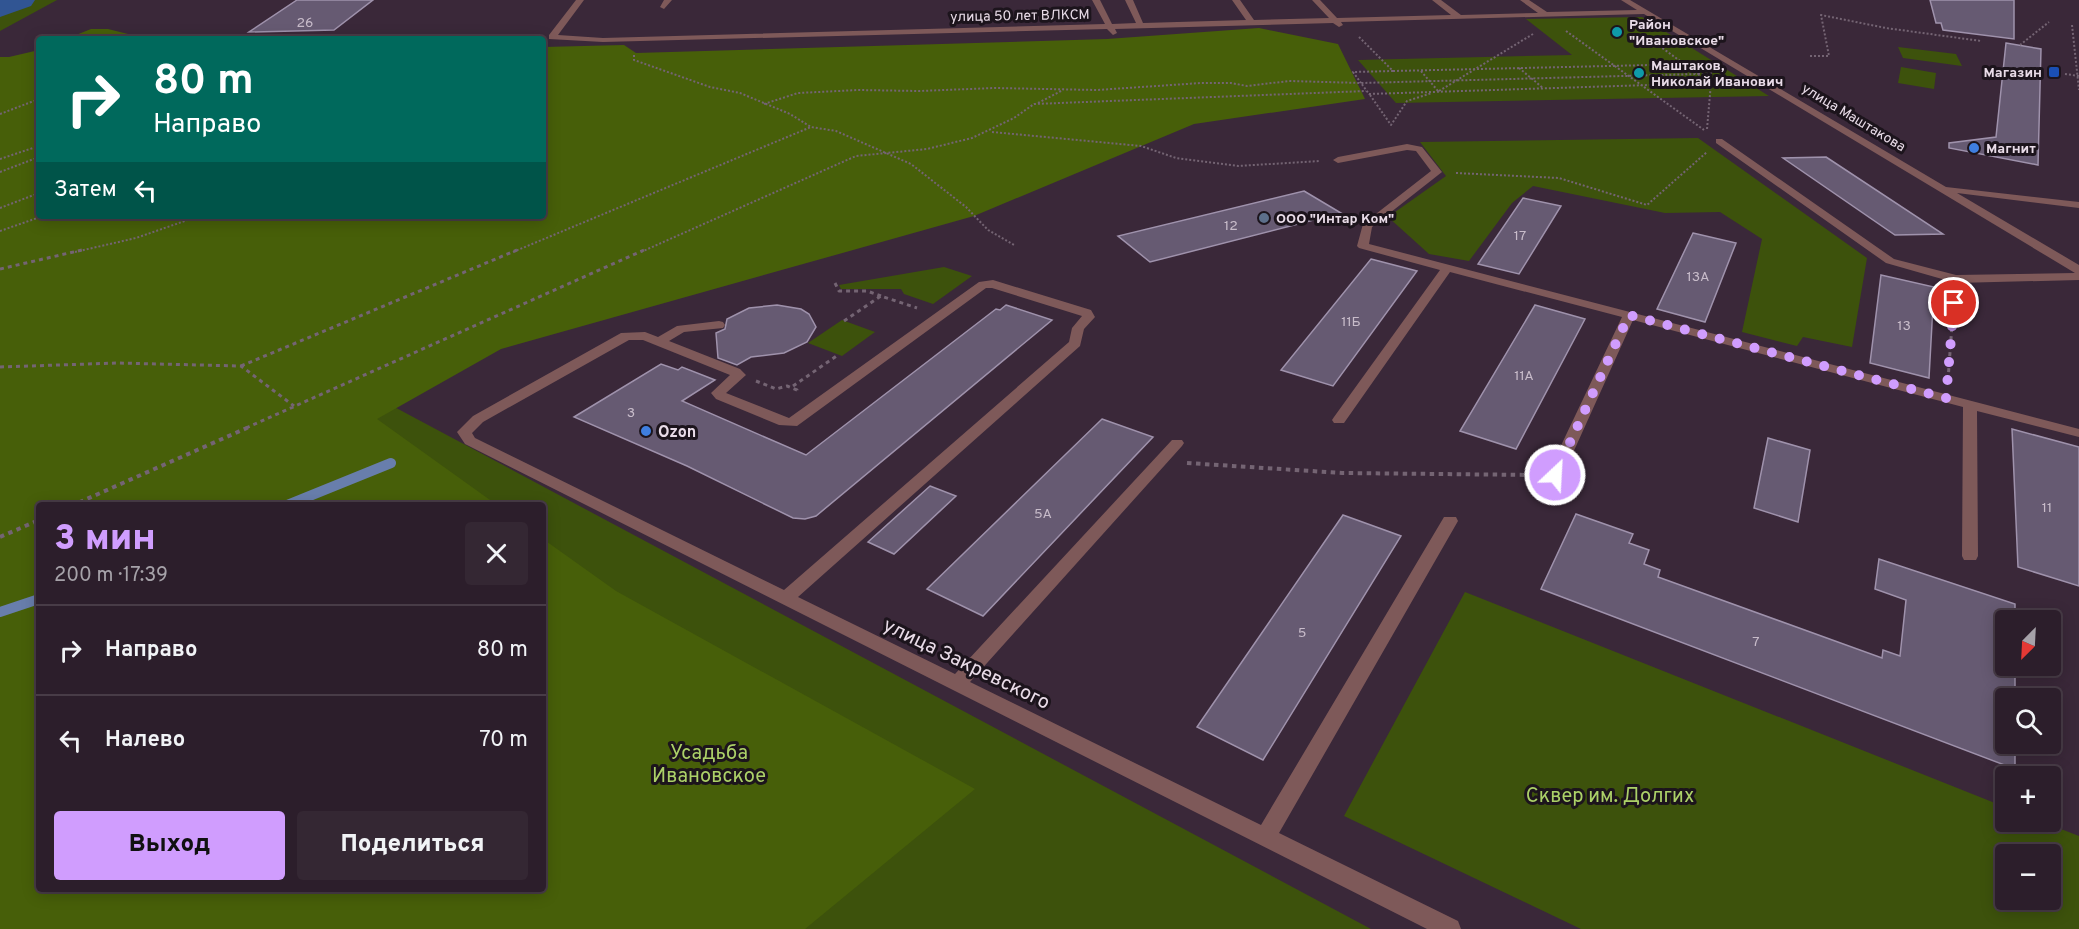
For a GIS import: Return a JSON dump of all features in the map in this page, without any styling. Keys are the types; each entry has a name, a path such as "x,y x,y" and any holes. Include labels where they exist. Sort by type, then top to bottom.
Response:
{"street":[{"name":"улица 50 лет ВЛКСМ","path":"580,0 552,38 562,40 619,39 1645,12"},
{"path":"1096,0 1114,36"},
{"path":"1129,0 1141,26"},
{"path":"1236,0 1252,23"},
{"path":"1316,0 1343,30"},
{"path":"1436,0 1459,17"},
{"path":"1524,0 1546,15"},
{"name":"улица Маштакова","path":"1625,0 2079,270"},
{"path":"1488,17 1498,25"},
{"path":"1420,18 1429,27"},
{"path":"1026,28 1028,38"},
{"path":"933,31 933,40"},
{"path":"834,43 836,33"},
{"path":"619,39 649,47"},
{"path":"1719,141 1890,261 1956,279 2079,276"},
{"path":"1338,160 1407,147 1419,149 1437,172 1367,226 1363,246 2079,433"},
{"name":"улица Маштакова","path":"1944,188 2079,205"},
{"path":"1339,420 1447,268"},
{"path":"659,341 739,375 720,390 718,393 721,396 784,422 792,423 987,283 1089,315 1078,328 1075,343 785,598"},
{"path":"1555,475 1629,315"},
{"path":"659,341 681,329 719,326"},
{"name":"улица Закревского","path":"659,341 635,335 618,339 478,419 464,432 465,437 1450,929"},
{"path":"1970,405 1970,556"},
{"path":"957,684 1177,443"},
{"path":"1265,837 1450,521"}],"path":[{"path":"1810,56 1829,56 1821,15 1886,28 1981,41"},
{"path":"2020,45 2049,22"},
{"path":"2072,25 2079,90"},
{"path":"1560,27 1707,132 1711,83"},
{"path":"1540,29 1473,69 1456,81 1438,91 1407,101 1391,125 1353,72 1420,70 1473,69 1518,68 1614,65 1684,64"},
{"path":"1355,32 1393,71"},
{"path":"1640,33 1711,83"},
{"path":"633,51 634,60 650,68 710,87 740,93 790,114 811,127 836,131 911,164 938,183 988,230 1014,245"},
{"path":"1518,68 1544,89"},
{"path":"1420,70 1438,91"},
{"path":"764,104 798,93 858,90 919,91 995,88 1097,90 1201,83 1231,83 1247,86 1289,81 1361,83 1713,74"},
{"path":"2065,74 2078,76"},
{"path":"1369,94 1711,83"},
{"path":"80,502 856,156 914,153 938,148 1015,120 1034,104 1064,89"},
{"path":"1034,104 1366,91"},
{"path":"0,114 36,100"},
{"path":"0,367 117,363 241,366 811,127"},
{"path":"988,131 1141,146 1176,158 1238,166 1338,160"},
{"path":"1437,172 1559,178 1647,205 1719,141"},
{"path":"0,159 36,147"},
{"path":"0,172 36,159"},
{"path":"0,208 36,194"},
{"path":"0,231 36,218"},
{"path":"0,269 136,238 190,219"},
{"path":"1946,398 1956,279"},
{"path":"835,283 839,291 867,291 940,316"},
{"path":"844,321 881,296"},
{"path":"774,396 776,389 792,387 838,354"},
{"path":"241,366 294,406"},
{"path":"792,387 797,390 795,396"},
{"path":"1161,461 1342,472 1555,475"},
{"path":"0,537 36,521"}],"green space":[{"path":"0,0 57,0 0,31"},
{"path":"1642,17 1769,96 1396,103 1358,60 1572,55 1526,19"},
{"path":"1259,28 1338,44 1365,99 1194,124 974,216 501,349 377,419 493,502 36,502 36,892 546,892 546,541 616,591 975,789 805,929 0,929 0,57 36,51 36,219 546,219 546,47 624,45 636,53 1107,39"},
{"path":"91,29 108,29 136,36 74,36"},
{"path":"502,34 500,36 422,36"},
{"path":"1898,47 1956,54 1962,66 1903,58"},
{"path":"1901,67 1936,73 1934,89 1898,83"},
{"path":"1698,138 1867,258 1852,347 1803,337 1797,346 1742,332 1762,239 1720,212 1665,213 1533,186 1512,203 1469,261 1429,254 1388,217 1446,176 1420,142"},
{"name":"Усадьба Ивановское","path":"108,254 1371,929 0,929 0,283"},
{"path":"944,267 972,276 933,304 904,294 901,289 841,289 839,285"},
{"path":"842,320 875,332 842,356 808,343"},
{"name":"Сквер им. Долгих","path":"1465,592 1995,803 1995,832 2061,832 2061,829 2079,836 2079,929 1581,929 1344,816"}],"building":[{"path":"297,0 373,0 334,30 249,32"},
{"path":"1930,0 2014,0 2014,39 1943,30 1941,23 1936,23"},
{"path":"2006,43 2041,49 2038,165 1949,148 1949,143 1996,137"},
{"path":"1826,157 1943,234 1895,235 1783,158"},
{"path":"1304,191 1341,213 1150,262 1118,236"},
{"path":"1523,198 1561,206 1519,274 1478,264"},
{"path":"1693,233 1736,243 1705,322 1657,309"},
{"path":"1371,259 1417,271 1333,386 1281,370"},
{"path":"1881,275 1934,287 1929,378 1870,363"},
{"path":"777,305 801,309 809,314 816,327 807,342 784,353 751,357 737,365 718,358 716,333 725,329 727,319 749,308"},
{"path":"1006,305 1052,320 816,516 805,519 793,518 687,466 574,417 661,364 678,370 682,367 715,380 682,401 806,455 996,309 1000,310"},
{"path":"1535,305 1585,319 1516,449 1460,431"},
{"path":"1102,419 1153,437 983,616 927,589"},
{"path":"2012,429 2079,447 2079,586 2018,567"},
{"path":"1768,438 1810,450 1798,522 1754,508"},
{"path":"930,486 956,496 894,554 868,542"},
{"path":"1576,514 1633,534 1629,543 1649,550 1644,564 1660,570 1658,577 1882,658 1883,650 1900,656 1906,600 1875,589 1879,559 2015,604 2015,610 1995,610 1995,676 2015,676 2015,688 1995,688 1995,754 2015,754 2015,766 2007,766 1541,589"},
{"path":"1343,515 1401,536 1263,760 1197,727"}],"waterway":[{"path":"0,9 22,0"},
{"path":"295,502 391,463"},
{"path":"0,612 36,600"}],"place":[{"name":"Район \"Ивановское\"","path":"1617,32"},
{"name":"Магазин","path":"2054,72"},
{"name":"Маштаков, Николай Иванович","path":"1639,73"},
{"name":"Магнит","path":"1974,148"},
{"name":"ООО \"Интар Ком\"","path":"1264,218"},
{"name":"Ozon","path":"646,431"}],"route":[{"path":"1555,475 1629,315 1946,398 1954,303"}]}
